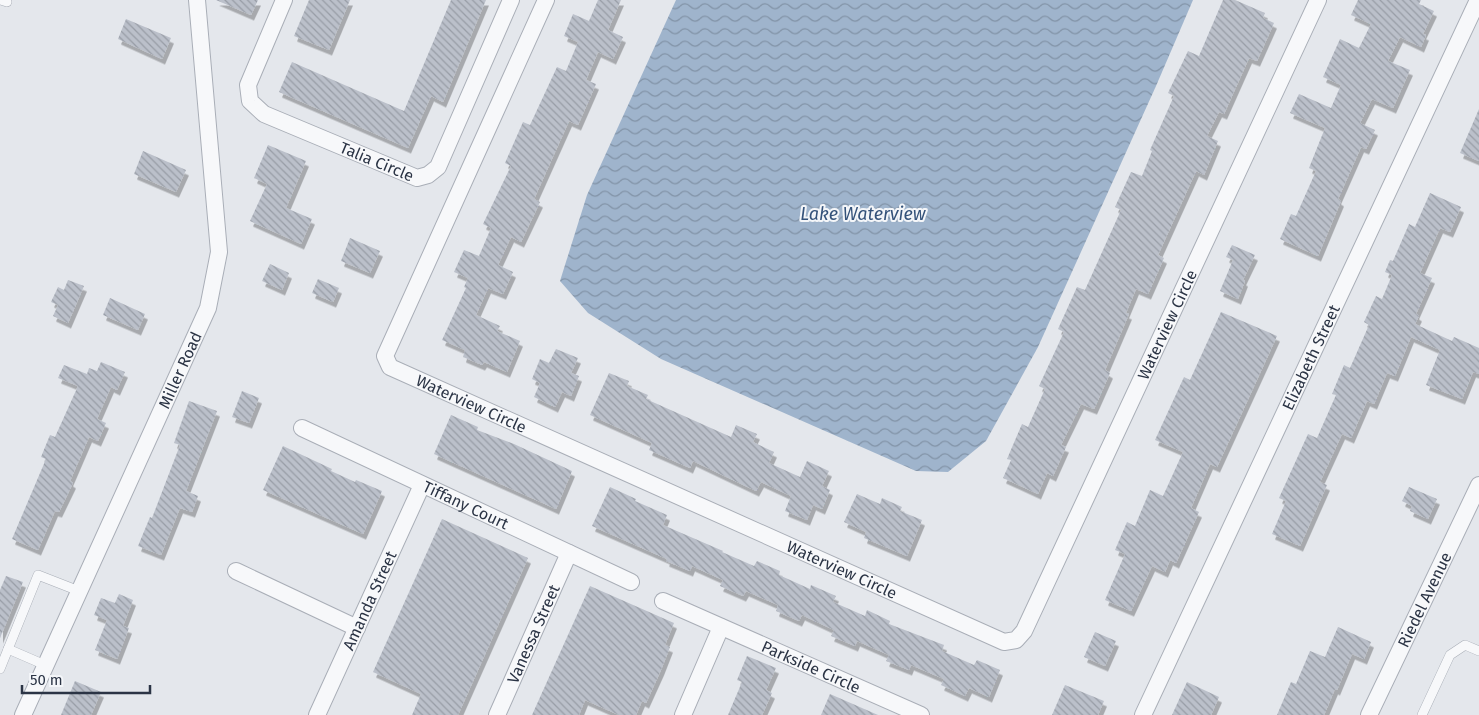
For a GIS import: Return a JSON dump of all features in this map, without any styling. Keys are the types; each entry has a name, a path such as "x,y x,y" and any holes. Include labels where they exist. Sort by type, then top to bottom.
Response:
{"street":[{"name":"Miller Road","path":"23,715 208,308 219,252 197,0"},
{"name":"Talia Circle","path":"284,0 248,85 250,101 264,114 417,178 428,175 438,167 510,0"},
{"name":"Waterview Circle","path":"546,0 385,356 390,367 1004,642 1016,640 1024,631 1318,0"},
{"name":"Elizabeth Street","path":"1143,715 1478,0"},
{"name":"Tiffany Court","path":"302,428 631,582"},
{"name":"Amanda Street","path":"317,715 422,484"},
{"name":"Riedel Avenue","path":"1369,715 1479,485"},
{"name":"Vanessa Street","path":"497,715 569,553"},
{"path":"236,571 357,628"},
{"name":"Parkside Circle","path":"663,601 900,711 921,715"},
{"path":"683,715 721,627"}],"lane":[{"path":"0,669 38,575 79,591"},
{"path":"1422,715 1450,655 1465,645 1479,651"},
{"path":"8,649 46,665"}],"water":[{"name":"Lake Waterview","path":"676,0 1193,0 1038,347 986,441 948,472 916,471 661,359 588,313 560,281 587,195"}],"building":[{"path":"216,0 258,0 251,15"},
{"path":"309,0 350,0 329,50 294,36"},
{"path":"451,0 486,0 443,102 431,96 408,148 279,92 292,62 404,111"},
{"path":"598,0 621,0 608,30 623,37 613,59 598,52 586,80 596,84 578,125 569,121 534,199 540,202 521,242 511,237 498,265 513,272 503,294 488,288 476,315 500,326 497,331 520,341 507,372 484,362 482,365 463,357 465,350 442,340 466,288 464,287 468,278 454,272 464,250 479,256 491,228 483,224 511,166 505,163 523,122 530,125 557,67 566,71 578,42 564,36 573,14 589,21"},
{"path":"1223,0 1235,0 1265,13 1263,18 1274,23 1257,61 1249,58 1224,114 1219,112 1207,136 1218,141 1204,175 1196,171 1158,255 1164,258 1148,294 1136,289 1126,313 1129,314 1105,370 1110,373 1094,409 1081,404 1061,445 1066,447 1053,476 1047,473 1038,494 1003,478 1011,460 1007,459 1022,424 1028,427 1045,389 1039,386 1064,332 1058,329 1077,287 1085,290 1121,210 1115,207 1131,172 1142,176 1152,151 1150,150 1174,96 1168,93 1188,51 1199,56"},
{"path":"1358,0 1421,0 1419,4 1434,11 1423,34 1426,35 1421,47 1400,37 1388,61 1410,70 1393,108 1372,99 1360,123 1375,130 1366,149 1361,147 1338,199 1341,201 1318,256 1280,239 1291,214 1296,216 1316,171 1309,168 1325,128 1290,113 1299,94 1331,108 1341,85 1323,77 1340,39 1359,48 1371,24 1351,15"},
{"path":"126,19 171,38 162,59 118,39"},
{"path":"1479,109 1479,161 1460,153"},
{"path":"268,145 306,161 286,208 312,219 301,244 250,221 267,184 254,178"},
{"path":"143,151 186,170 176,192 134,174"},
{"path":"1430,193 1461,207 1450,232 1440,228 1420,273 1432,278 1416,314 1419,316 1415,324 1452,341 1454,337 1479,348 1479,374 1473,372 1462,399 1426,385 1440,350 1411,337 1395,376 1387,373 1374,404 1367,401 1351,438 1342,434 1320,482 1327,485 1300,546 1272,534 1286,501 1279,498 1308,434 1317,438 1336,395 1332,394 1344,365 1350,368 1369,325 1364,322 1376,296 1382,299 1392,275 1385,272 1390,260 1393,261 1409,224 1415,227"},
{"path":"350,238 380,251 370,273 341,261"},
{"path":"1232,245 1255,255 1243,280 1245,281 1238,299 1220,291 1233,260 1226,257"},
{"path":"270,264 289,273 282,290 262,281"},
{"path":"318,279 339,288 333,302 312,293"},
{"path":"68,280 84,286 68,323 53,316 58,305 51,302 58,287 64,290"},
{"path":"110,298 145,314 138,330 103,315"},
{"path":"1221,312 1277,336 1217,467 1210,464 1191,508 1199,512 1176,563 1170,560 1165,572 1152,566 1131,611 1105,600 1125,554 1115,550 1127,522 1135,526 1150,490 1163,496 1183,452 1155,440 1184,377 1190,380"},
{"path":"556,349 578,358 571,373 579,376 571,396 562,392 555,407 534,397 540,383 532,379 540,359 549,363"},
{"path":"101,362 125,372 117,390 111,387 97,419 106,423 98,441 89,437 70,481 73,483 59,512 55,511 38,550 12,539 46,459 41,457 50,435 55,437 78,386 58,378 64,365 87,374 89,368 97,371"},
{"path":"609,373 629,381 627,386 648,395 646,399 731,437 736,425 757,434 753,442 774,452 769,463 800,477 807,461 829,471 822,486 830,490 822,509 813,505 807,520 785,511 791,496 761,482 756,491 693,461 690,468 649,450 652,443 590,415"},
{"path":"242,391 259,398 249,423 232,417"},
{"path":"189,401 217,411 186,491 198,496 192,512 180,508 161,555 138,546 150,517 152,518 180,445 174,443"},
{"path":"451,415 478,427 477,430 514,444 572,471 556,509 434,454"},
{"path":"283,446 355,482 356,480 382,491 363,534 263,490"},
{"path":"610,487 636,499 635,501 667,515 663,525 754,566 757,561 780,571 779,575 810,589 811,585 836,596 833,602 865,616 867,610 890,621 889,624 944,645 942,651 974,665 977,660 1000,670 989,697 969,688 965,696 941,685 944,679 911,665 909,670 886,661 889,655 857,641 855,646 831,636 834,630 802,615 799,621 776,611 778,605 746,591 743,596 720,586 723,580 692,566 690,571 592,526"},
{"path":"1409,487 1437,499 1428,519 1410,511 1412,506 1402,501"},
{"path":"857,494 880,504 882,498 902,507 900,511 922,520 907,556 864,538 866,532 844,522"},
{"path":"442,519 528,558 458,715 412,715 421,694 373,672"},
{"path":"6,576 23,582 0,638 0,590"},
{"path":"590,586 674,623 665,645 670,647 661,670 646,703 642,701 636,715 619,715 585,700 579,715 532,715"},
{"path":"119,594 133,600 123,626 129,628 117,659 95,650 107,620 94,615 101,598 115,603"},
{"path":"1338,627 1371,642 1364,659 1352,654 1324,715 1277,715 1291,682 1296,684 1310,651 1325,657"},
{"path":"1095,632 1116,641 1105,666 1084,657"},
{"path":"747,656 776,668 766,690 772,693 762,715 728,715 742,682 737,680"},
{"path":"75,681 101,692 91,715 61,715"},
{"path":"1187,682 1219,697 1211,715 1172,715"},
{"path":"1065,685 1104,701 1098,715 1052,715"},
{"path":"830,694 878,715 821,715"}]}
